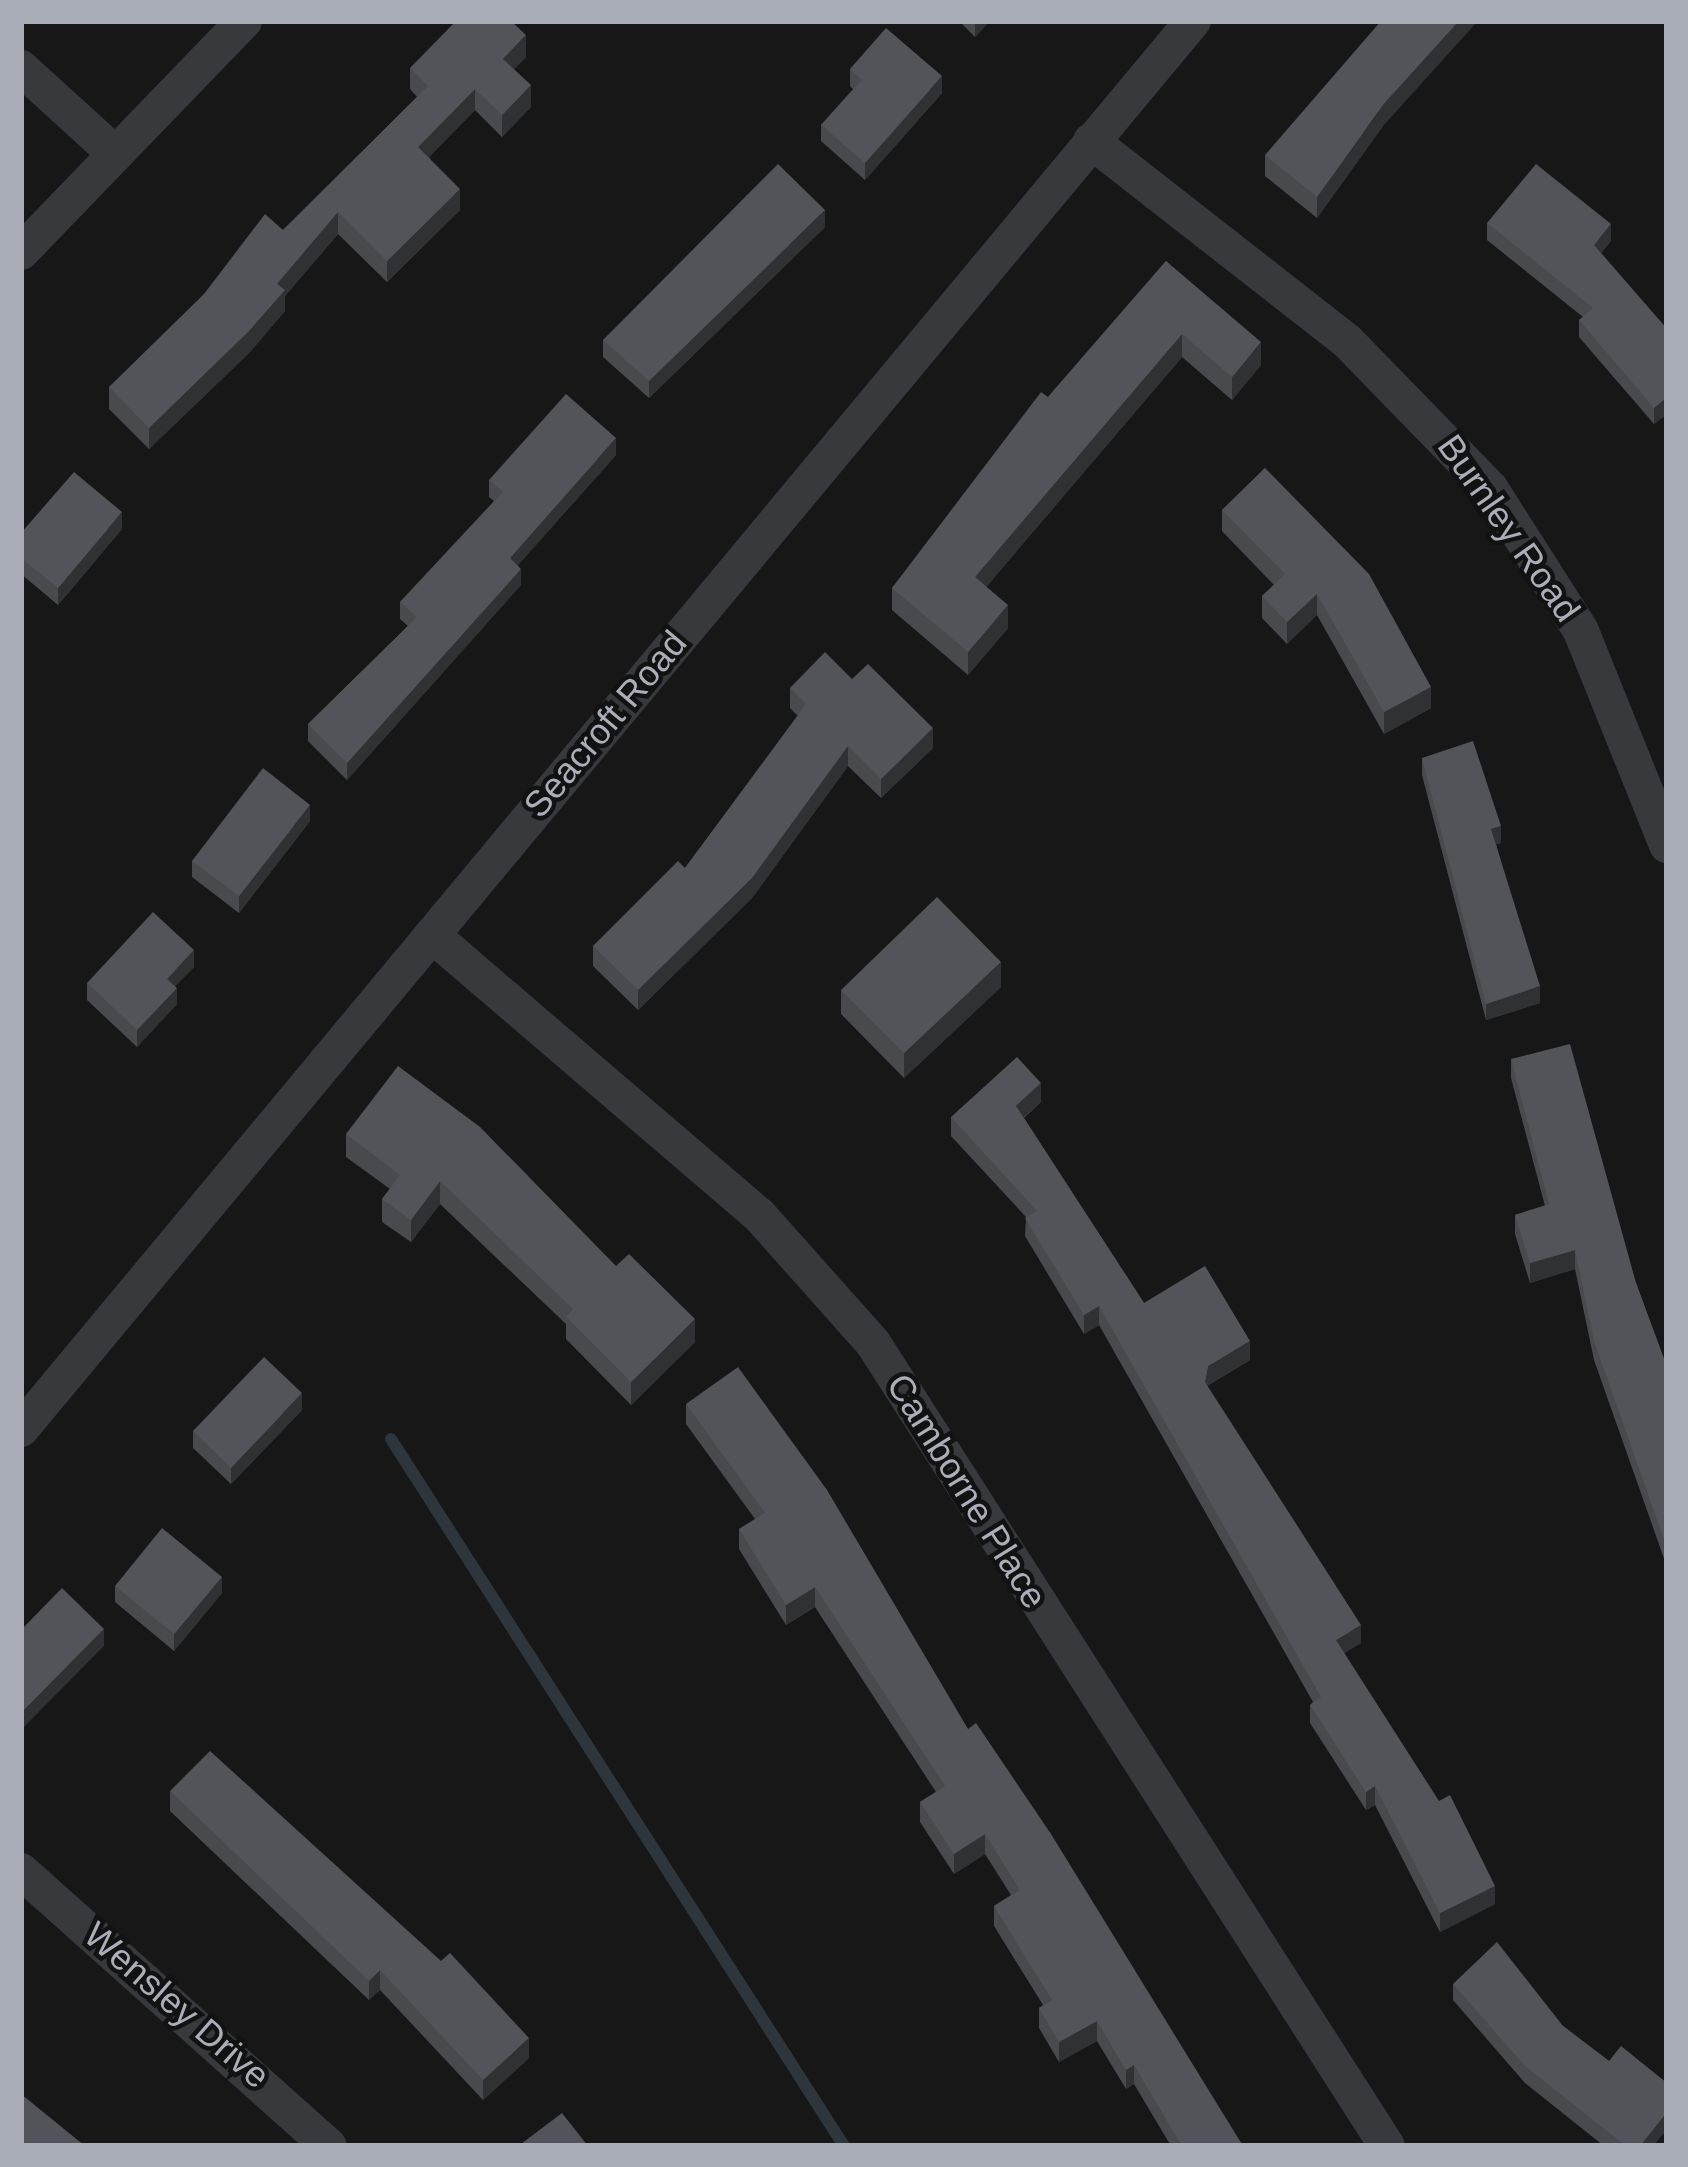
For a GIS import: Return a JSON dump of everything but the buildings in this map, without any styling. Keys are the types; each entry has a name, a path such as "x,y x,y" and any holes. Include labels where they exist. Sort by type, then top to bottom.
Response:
{"street":[{"path":"21,252 110,150 244,21"},
{"name":"Seacroft Road","path":"21,1429 1193,21"},
{"path":"21,68 110,150"},
{"name":"Burnley Road","path":"1091,142 1347,340 1450,440 1581,631 1667,845"},
{"name":"Camborne Place","path":"432,935 759,1215 873,1343 1387,2146"},
{"name":"Wensley Drive","path":"21,1870 328,2146"}],"waterway":[{"path":"391,1439 844,2146"}]}
